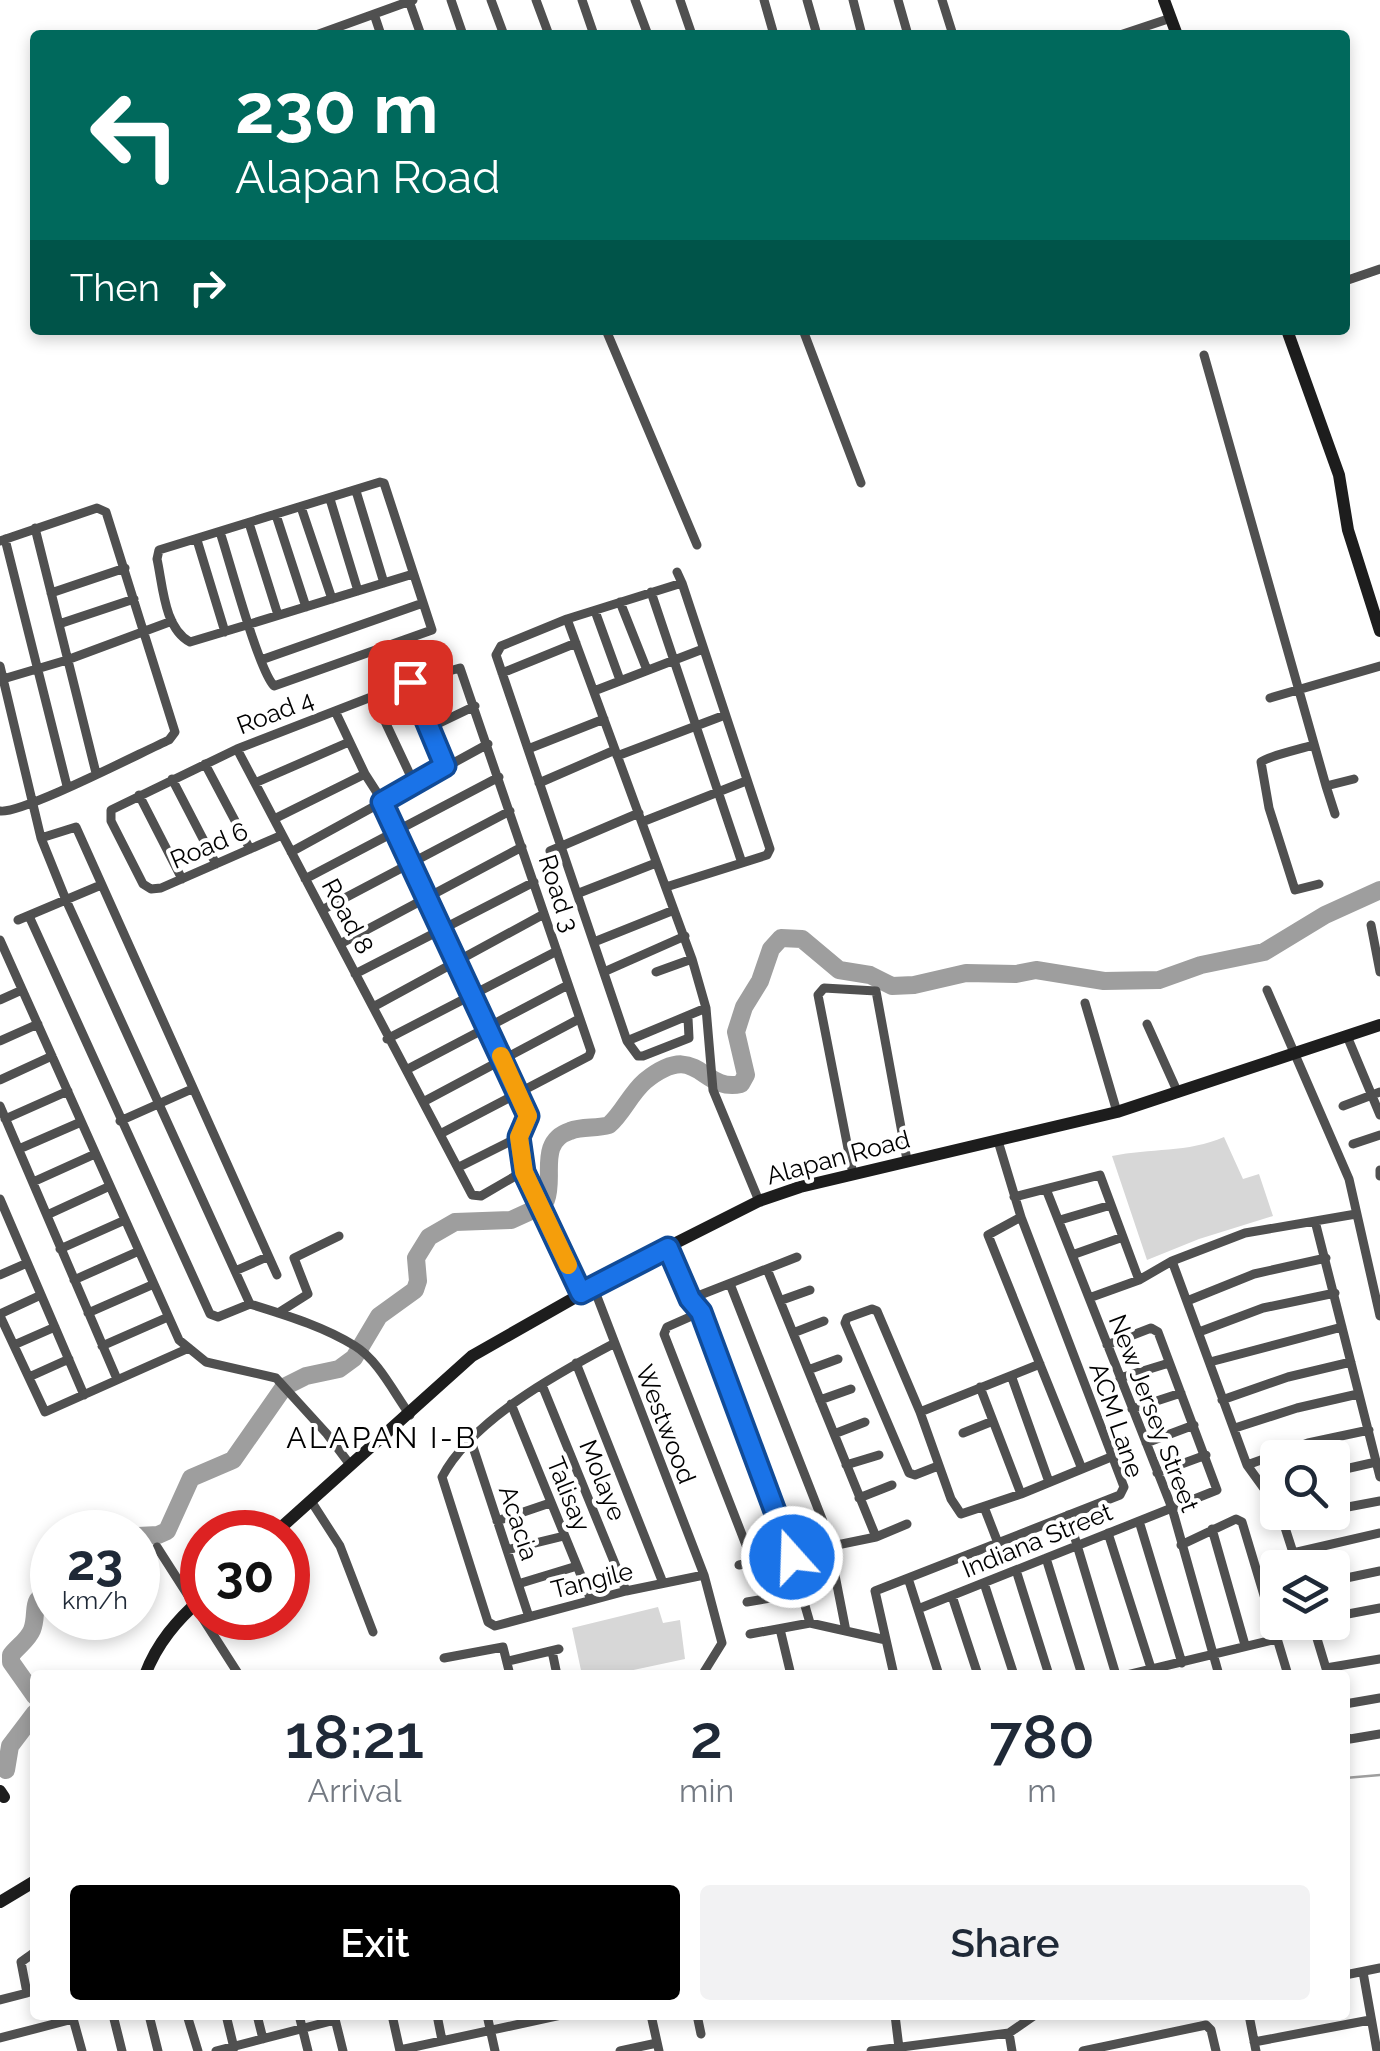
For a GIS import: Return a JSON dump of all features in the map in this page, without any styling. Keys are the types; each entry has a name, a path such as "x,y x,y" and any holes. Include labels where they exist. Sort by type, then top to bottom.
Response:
{"street":[{"path":"451,0 461,30"},
{"path":"491,0 502,30"},
{"path":"536,0 547,30"},
{"path":"582,0 592,30"},
{"path":"635,0 646,30"},
{"path":"680,0 690,30"},
{"path":"764,0 773,30"},
{"path":"807,0 816,30"},
{"path":"853,0 861,30"},
{"path":"898,0 907,30"},
{"path":"942,0 951,30"},
{"path":"1164,0 1175,30"},
{"path":"340,30 411,1 420,30"},
{"path":"374,14 379,30"},
{"path":"1135,30 1170,18"},
{"path":"1350,279 1380,269"},
{"path":"608,335 697,545"},
{"path":"806,335 861,482"},
{"path":"1289,335 1338,475 1348,530 1380,630"},
{"path":"1204,355 1335,814"},
{"path":"220,532 250,624 261,660 270,684 278,686 430,632 432,628 384,483 158,550 172,622 178,635 190,642 250,624 278,616 413,574"},
{"path":"356,491 384,583"},
{"path":"330,499 358,590"},
{"path":"301,507 332,599"},
{"path":"0,811 33,803 174,737 125,568 102,509 3,540 67,786"},
{"path":"276,515 306,607"},
{"path":"249,523 278,616"},
{"path":"35,528 96,773"},
{"path":"197,540 224,632"},
{"path":"51,593 125,568"},
{"path":"666,888 767,855 770,849 677,572"},
{"path":"682,582 567,619 500,646 496,655 627,1041 638,1056 658,1050 689,1038 688,1018"},
{"path":"651,592 742,862"},
{"path":"58,624 134,599"},
{"path":"620,602 647,670"},
{"path":"261,660 423,604"},
{"path":"595,610 620,680"},
{"path":"567,619 692,960 706,1008 713,1090 759,1202"},
{"path":"3,679 172,622"},
{"path":"502,673 576,644"},
{"path":"594,690 703,649"},
{"path":"0,666 42,838 66,900 250,1304"},
{"path":"1270,698 1380,666"},
{"name":"Road 4","path":"151,888 143,884 127,852 112,821 112,810 237,748 410,682 460,668"},
{"name":"Road 3","path":"460,668 591,1054 519,1092"},
{"path":"410,682 445,766"},
{"path":"374,696 414,782"},
{"path":"429,728 475,706"},
{"path":"335,711 519,1092 440,1134"},
{"path":"539,783 725,715"},
{"path":"528,750 604,719"},
{"path":"255,783 350,742"},
{"path":"291,852 488,744"},
{"path":"1313,745 1261,762 1269,808 1295,890 1319,884"},
{"name":"Road 8","path":"237,748 459,1167"},
{"path":"205,764 250,849"},
{"path":"274,819 365,774"},
{"path":"305,879 499,777"},
{"path":"172,779 216,864"},
{"path":"1326,786 1354,779"},
{"path":"550,850 746,781"},
{"path":"139,795 182,879"},
{"path":"322,910 510,811"},
{"path":"42,838 76,827 276,1275"},
{"name":"Road 6","path":"151,888 182,879 282,835"},
{"path":"340,944 522,848"},
{"path":"579,894 656,863"},
{"path":"355,974 534,882"},
{"path":"18,920 101,885"},
{"path":"594,942 674,910"},
{"path":"373,1007 544,914"},
{"path":"30,916 210,1314 218,1317 250,1304 354,1345 370,1359 410,1415"},
{"path":"1371,926 1380,972"},
{"path":"606,971 684,936"},
{"path":"0,940 4,960 38,1024 179,1340 206,1362 276,1378 351,1466"},
{"path":"388,1039 557,951"},
{"path":"656,972 692,960"},
{"path":"406,1070 568,986"},
{"path":"853,1174 818,994 824,988 876,992 907,1160"},
{"path":"0,1000 22,990"},
{"path":"1267,990 1350,1179 1380,1316"},
{"path":"1085,1003 1117,1112"},
{"path":"627,1041 706,1008"},
{"path":"423,1102 580,1019"},
{"path":"0,1042 38,1024"},
{"path":"1147,1024 1178,1093"},
{"name":"Alapan Road","path":"302,1510 472,1356 587,1290 759,1202 795,1188 1117,1112 1380,1025"},
{"path":"1347,1036 1376,1094 1380,1115"},
{"path":"0,1080 52,1056"},
{"path":"120,1121 192,1089"},
{"path":"6,1119 68,1091"},
{"name":"Westwood","path":"519,1092 528,1116 519,1137 524,1172 613,1344 704,1575 722,1642 705,1670"},
{"path":"1342,1106 1376,1094"},
{"path":"0,1106 117,1379"},
{"path":"19,1150 81,1122"},
{"path":"1353,1144 1380,1135"},
{"path":"519,1137 459,1167 476,1197 524,1172"},
{"name":"ACM Lane","path":"893,1670 875,1591 1123,1491 1021,1217 998,1141"},
{"path":"33,1182 96,1154"},
{"path":"1014,1197 1100,1175 1139,1280"},
{"path":"47,1215 110,1186"},
{"name":"New Jersey Street","path":"1046,1189 1172,1508 1218,1670"},
{"path":"0,1198 84,1394"},
{"path":"1060,1220 1111,1206"},
{"path":"1089,1298 1245,1233 1356,1214"},
{"path":"1021,1217 988,1235 1082,1468"},
{"path":"60,1249 126,1220"},
{"path":"1315,1221 1380,1477"},
{"path":"0,1234 13,1228"},
{"path":"278,1313 308,1294 294,1258 339,1236"},
{"path":"1072,1255 1123,1237"},
{"path":"668,1248 690,1299 701,1312 794,1567 810,1623"},
{"path":"74,1280 139,1251"},
{"path":"235,1271 267,1256"},
{"path":"690,1299 797,1257"},
{"path":"1188,1300 1254,1274 1326,1258"},
{"path":"1172,1261 1246,1465 1260,1480"},
{"path":"0,1275 28,1263"},
{"path":"767,1269 876,1537"},
{"path":"88,1313 154,1284"},
{"path":"730,1284 833,1547"},
{"path":"782,1300 810,1290"},
{"path":"1199,1332 1263,1308 1335,1293"},
{"path":"41,1295 0,1315 44,1412 189,1348"},
{"path":"938,1466 915,1475 909,1473 845,1323 847,1318 872,1309 877,1312 957,1510 966,1513 984,1507 1111,1457"},
{"path":"701,1312 667,1327 664,1334 753,1563"},
{"path":"102,1346 168,1316"},
{"path":"793,1334 824,1321"},
{"path":"14,1345 55,1327"},
{"path":"1210,1362 1342,1327"},
{"path":"1108,1344 1155,1329 1206,1454 1157,1473"},
{"path":"472,1441 512,1404 613,1344"},
{"path":"29,1378 69,1359"},
{"path":"808,1370 838,1359"},
{"path":"1222,1400 1288,1377 1351,1362"},
{"path":"1120,1378 1169,1363"},
{"path":"576,1364 664,1583"},
{"path":"920,1412 1040,1364"},
{"path":"1012,1378 1049,1482"},
{"name":"Molaye","path":"542,1385 626,1591"},
{"path":"980,1387 1021,1494"},
{"path":"820,1400 851,1389"},
{"path":"1132,1409 1181,1392"},
{"path":"1235,1428 1358,1394"},
{"name":"Talisay","path":"512,1404 591,1600"},
{"path":"964,1433 994,1421"},
{"path":"834,1434 864,1422"},
{"path":"1146,1443 1194,1425"},
{"path":"1246,1465 1308,1443 1369,1430"},
{"name":"Tangile","path":"472,1441 442,1477 491,1625 704,1575"},
{"name":"Acacia","path":"472,1441 530,1617"},
{"path":"846,1465 879,1454"},
{"name":"Indiana Street","path":"918,1609 1217,1490 1206,1454"},
{"path":"1350,1468 1376,1462"},
{"path":"860,1498 892,1485"},
{"path":"1350,1507 1380,1501"},
{"path":"311,1502 340,1546 373,1632"},
{"path":"497,1521 550,1503"},
{"path":"984,1507 998,1543"},
{"path":"1068,1515 1115,1670"},
{"path":"1180,1545 1236,1519 1242,1522 1260,1582"},
{"path":"1139,1520 1182,1663"},
{"path":"739,1565 794,1567 833,1547 876,1537 908,1524"},
{"path":"1212,1529 1245,1645"},
{"path":"1108,1533 1151,1668"},
{"path":"1306,1550 1380,1533"},
{"path":"507,1550 564,1536"},
{"path":"160,1552 180,1578"},
{"path":"1046,1558 1080,1670"},
{"path":"518,1584 577,1566"},
{"path":"834,1570 846,1631"},
{"path":"1016,1570 1047,1670"},
{"path":"1350,1577 1380,1571"},
{"path":"908,1578 937,1670"},
{"path":"984,1583 1012,1670"},
{"path":"747,1602 801,1592"},
{"path":"952,1596 976,1670"},
{"path":"1350,1614 1380,1608"},
{"path":"148,1670 168,1631 180,1619"},
{"path":"750,1634 810,1623 886,1640"},
{"path":"780,1629 790,1670"},
{"path":"219,1640 236,1670"},
{"path":"1144,1670 1272,1640"},
{"path":"1277,1640 1286,1670"},
{"path":"1317,1640 1326,1670"},
{"path":"444,1658 500,1647 505,1650 509,1670"},
{"path":"508,1661 555,1650 557,1670"},
{"path":"1336,1670 1380,1660"},
{"path":"1350,1703 1380,1698"},
{"path":"1350,1739 1380,1734"},
{"path":"0,1902 30,1884"},
{"path":"0,2000 26,1992 21,1962 30,1956"},
{"path":"1350,1973 1380,1968"},
{"path":"1362,1972 1377,2051"},
{"path":"0,2038 62,2020"},
{"path":"73,2020 82,2051"},
{"path":"114,2020 122,2051"},
{"path":"150,2020 158,2051"},
{"path":"189,2020 198,2051"},
{"path":"227,2020 234,2048"},
{"path":"258,2020 263,2039"},
{"path":"300,2020 308,2051"},
{"path":"216,2051 325,2020"},
{"path":"336,2020 343,2051"},
{"path":"393,2020 400,2050 539,2020"},
{"path":"438,2020 442,2040"},
{"path":"488,2020 495,2051"},
{"path":"620,2051 658,2047 652,2020"},
{"path":"699,2020 702,2034"},
{"path":"895,2020 899,2049"},
{"path":"871,2051 1010,2033 1028,2020"},
{"path":"1250,2020 1255,2047 1370,2020"},
{"path":"1088,2050 1127,2046 1206,2025 1216,2051"},
{"path":"1010,2033 1012,2051"}],"shaded area":[{"path":"1224,1137 1243,1179 1259,1174 1273,1216 1147,1260 1112,1156 1197,1146"},
{"path":"658,1607 663,1623 680,1620 685,1659 633,1670 581,1670 572,1628"}],"waterway":[{"path":"160,1534 167,1531 191,1478 233,1460 284,1387 306,1376 339,1369 354,1358 379,1316 415,1290 416,1258 429,1237 455,1222 511,1220 533,1210 546,1200 550,1152 560,1136 575,1129 609,1125 645,1081 663,1069 688,1065 727,1085 741,1084 746,1075 736,1032 771,949 781,938 802,939 839,970 870,975 892,986 966,973 1016,974 1036,970 1104,981 1159,980 1201,965 1264,952 1325,915 1380,890"},
{"path":"30,1633 11,1655 11,1662 30,1689"},
{"path":"6,1770 10,1746 30,1720"},
{"path":"1350,1778 1380,1775"}],"slow traffic":[{"path":"501,1056 528,1116 519,1137 524,1172 568,1265"}],"district":[{"name":"ALAPAN I-B","path":"382,1437"}],"route":[{"path":"410,682 445,766 382,802 519,1092 528,1116 519,1137 524,1172 581,1293 668,1248 690,1299 701,1312 792,1557"}]}
